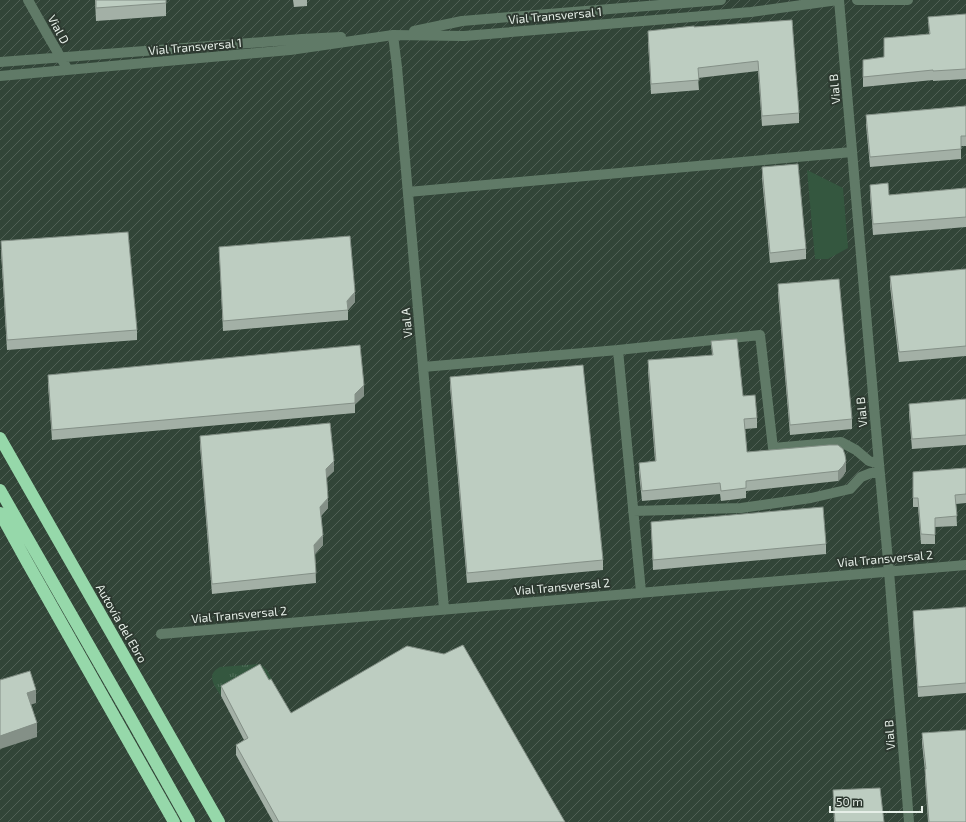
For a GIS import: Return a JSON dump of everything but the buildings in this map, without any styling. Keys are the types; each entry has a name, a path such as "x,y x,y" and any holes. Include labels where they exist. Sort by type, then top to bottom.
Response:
{"highway":[{"name":"Autovía del Ebro","path":"0,438 219,822"},
{"path":"0,490 189,822"},
{"path":"0,513 174,822"}],"street":[{"name":"Vial D","path":"28,0 68,70"},
{"name":"Vial Transversal 1","path":"0,76 290,50 393,35 462,21 721,0"},
{"name":"Vial Transversal 1","path":"0,62 60,56 302,39 393,35 472,35 751,12 839,0"},
{"name":"Vial B","path":"839,0 889,571 909,822"},
{"path":"857,0 908,0"},
{"name":"Vial A","path":"393,35 444,609"},
{"path":"408,192 852,152"},
{"path":"423,368 760,336 773,448 841,442 856,450 879,468 871,474 861,477 850,489 811,498 742,508 633,511"},
{"path":"618,350 641,592"},
{"name":"Vial Transversal 2","path":"161,634 966,565"}],"shaded area":[{"path":"0,0 966,0 966,822 0,822"}],"green space":[{"path":"807,170 843,188 848,248 828,259 815,259"},
{"path":"260,664 267,670 275,686 269,690 260,674 221,696 214,685 212,677 213,674 215,670 220,667"}]}
